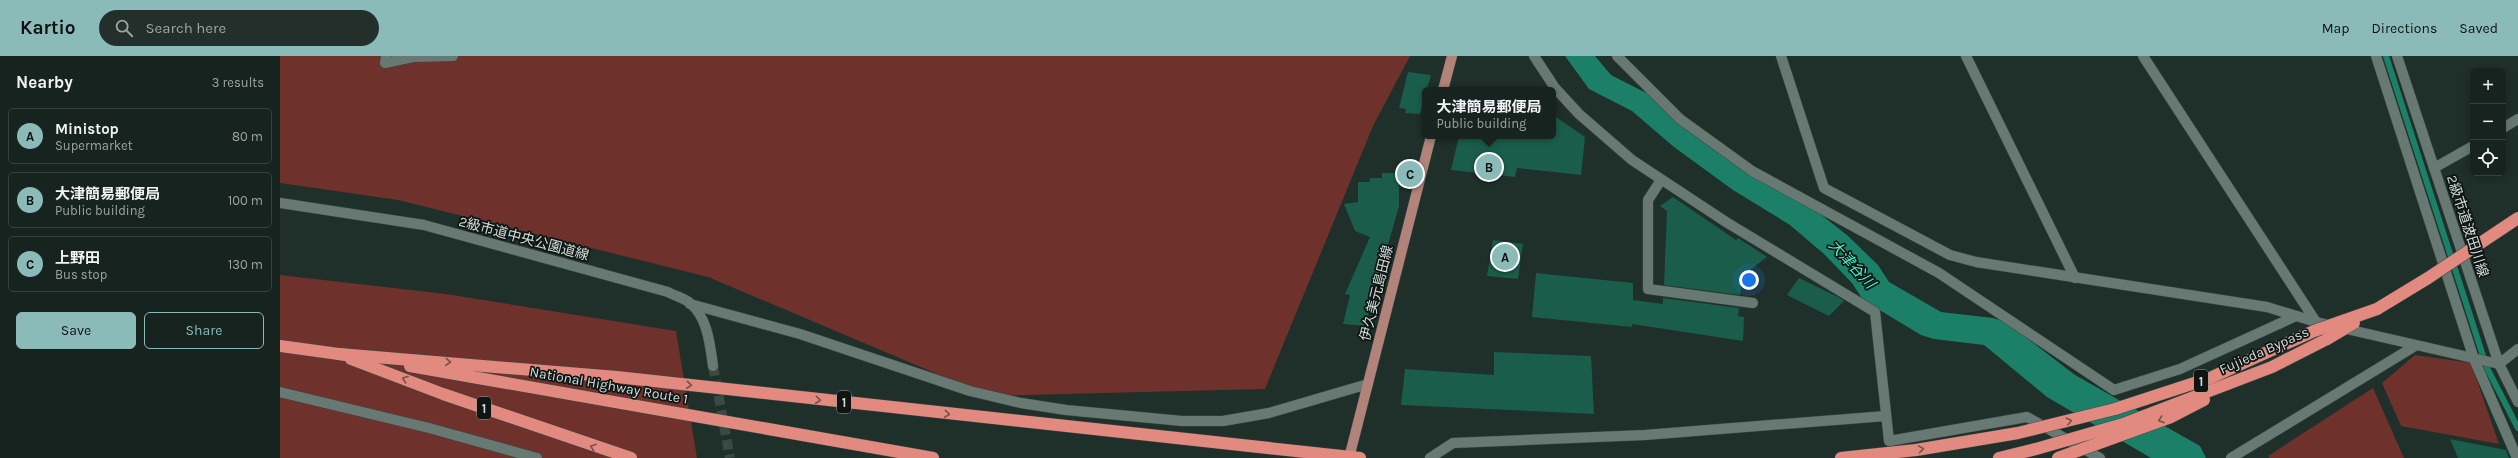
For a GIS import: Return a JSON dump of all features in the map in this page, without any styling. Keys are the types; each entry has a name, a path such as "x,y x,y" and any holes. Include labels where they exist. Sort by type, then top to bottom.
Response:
{"highway":[{"name":"Fujieda Bypass","path":"1999,458 2124,424 2272,367 2327,339 2377,309 2428,278 2518,218"},
{"name":"1","path":"1840,458 1916,450 2018,433 2115,409 2210,378 2314,331 2377,309"},
{"name":"National Highway Route 1","path":"280,346 339,354 933,458"},
{"name":"1","path":"339,354 617,377 1352,458"},
{"name":"1","path":"339,354 443,394 630,458"},
{"name":"1","path":"2058,458 2171,417 2272,367"}],"main road":[{"path":"1444,87 1452,56"},
{"name":"伊久美元島田線","path":"1352,458 1368,384 1431,139"}],"street":[{"path":"386,56 385,63 413,57 453,56"},
{"path":"1534,56 1554,87"},
{"path":"1617,56 1680,119 1704,138 1752,171 1939,273 2114,390 2180,369 2296,316"},
{"path":"1781,56 1824,188 1950,255 1976,262 2267,307 2316,322 2474,360 2499,364 2518,349"},
{"path":"1966,56 2075,278"},
{"path":"2143,56 2316,322"},
{"path":"2376,56 2474,360 2517,458"},
{"name":"2級市道波田川線","path":"2397,56 2499,364 2518,402"},
{"path":"1556,89 1579,114 1632,160 1661,180 1874,312 1889,441 2027,417 2100,458"},
{"path":"2506,126 2518,119"},
{"path":"2434,168 2470,148"},
{"path":"1661,180 1648,200 1648,289 1753,303"},
{"name":"2級市道中央公園道線","path":"280,203 424,225 668,292 690,304 699,315 710,340 713,366"},
{"path":"690,304 760,321 865,355 942,383 1007,400 1069,410 1182,422 1235,421 1276,412 1339,390 1368,384"},
{"path":"2231,458 2415,346"},
{"path":"280,392 429,428 537,458"},
{"path":"1430,458 1453,443 1645,435 1886,416"}],"shaded area":[{"path":"280,56 1410,56 1373,126 1265,389 989,396 708,277 398,200 280,183"},
{"path":"280,275 446,294 676,331 697,458 280,458"},
{"path":"2415,355 2471,363 2499,444 2401,426 2382,383"},
{"path":"2373,388 2404,458 2270,458 2268,456"}],"building":[{"path":"1408,72 1431,75 1428,87 1422,87 1422,107 1420,114 1405,113 1406,109 1399,108"},
{"path":"1556,117 1585,137 1581,175 1517,168 1515,177 1451,170 1458,139 1556,139"},
{"path":"1382,173 1399,173 1399,206 1365,326 1343,324 1350,295 1345,294 1370,237 1355,231 1344,204 1358,202 1358,182 1369,182 1370,178 1382,178"},
{"path":"1673,197 1736,240 1738,238 1767,257 1742,276 1740,295 1664,285 1667,211 1660,206"},
{"path":"1493,240 1523,244 1518,279 1487,276"},
{"path":"1536,273 1633,283 1633,300 1663,304 1663,298 1739,308 1738,316 1744,317 1743,341 1632,324 1632,327 1532,317"},
{"path":"1799,278 1844,301 1829,316 1787,295"},
{"path":"1494,352 1591,356 1594,414 1401,405 1405,369 1494,375"},
{"path":"2450,439 2506,450 2509,458 2458,458"}],"waterway":[{"name":"大津谷川","path":"1580,56 1600,82 1643,104 1685,140 1745,182 1802,217 1836,245 1865,274 1876,291 1934,325 1993,332 2061,386 2186,458"},
{"path":"2386,56 2487,368 2518,428"}],"tunnel":[{"path":"713,366 730,458"}],"place":[{"name":"大津簡易郵便局","path":"1489,167"},
{"name":"上野田","path":"1410,174"},
{"name":"Ministop","path":"1505,257"}]}
